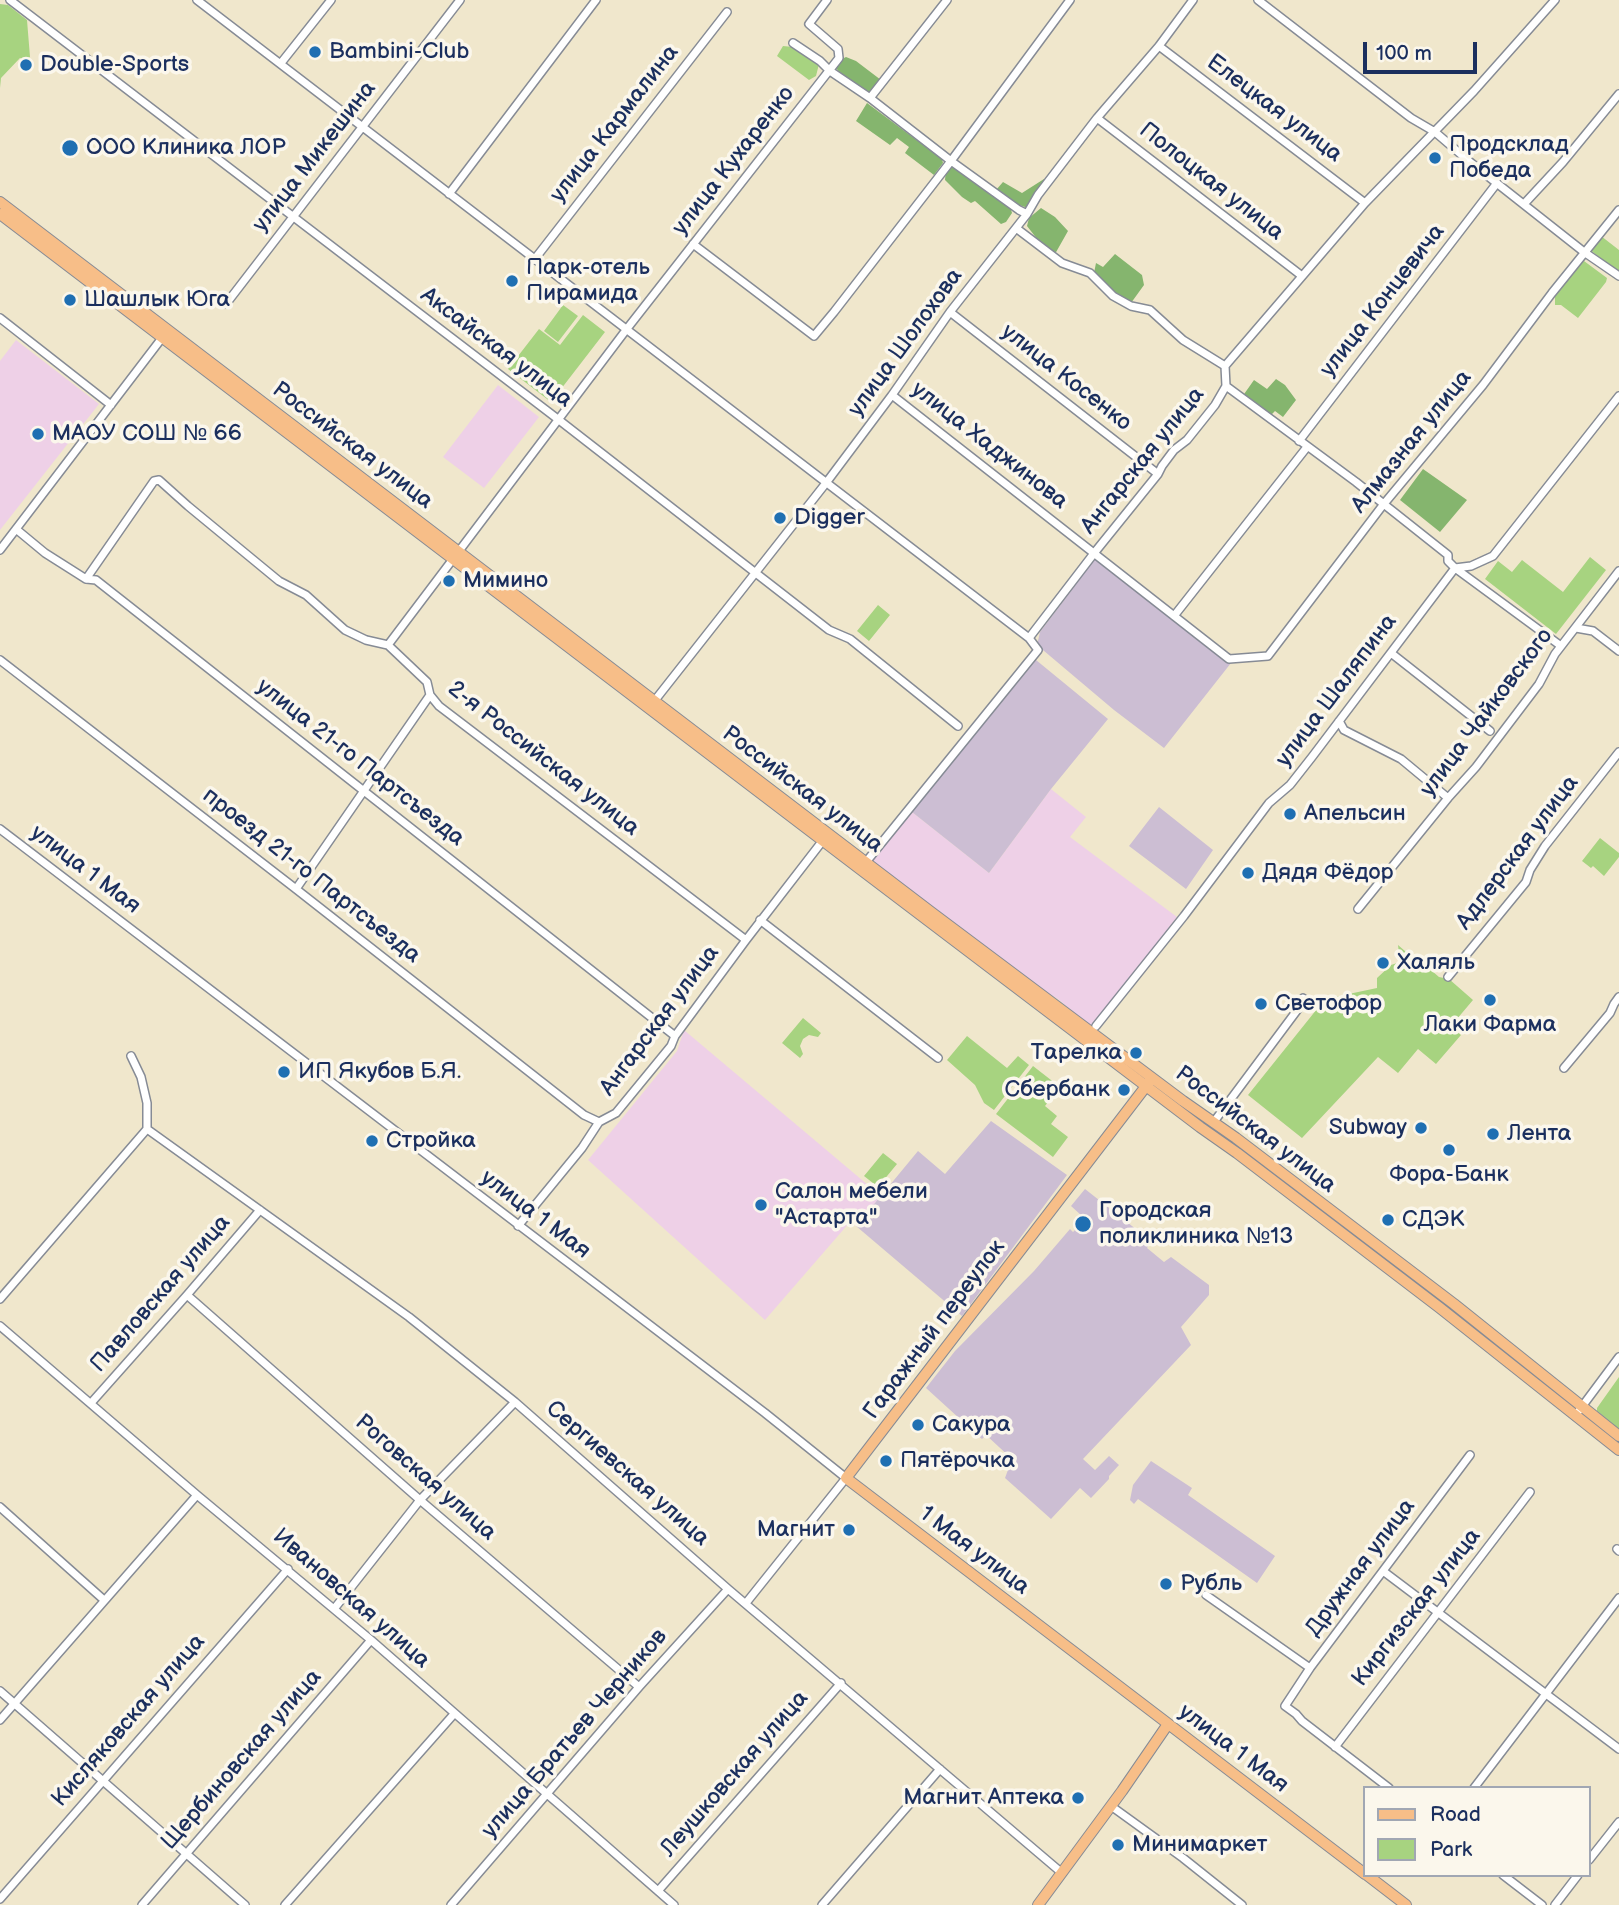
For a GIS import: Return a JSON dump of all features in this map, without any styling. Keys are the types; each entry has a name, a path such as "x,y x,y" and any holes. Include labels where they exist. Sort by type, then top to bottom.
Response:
{"main road":[{"name":"Российская улица","path":"0,202 165,334"},
{"name":"Российская улица","path":"0,214 165,334 1149,1081 1236,1138 1454,1304 1619,1436"},
{"name":"Российская улица","path":"826,837 866,862 1619,1450"},
{"name":"Гаражный переулок","path":"849,1480 884,1428 1149,1081"},
{"name":"1 Мая улица","path":"849,1480 1079,1655"},
{"name":"улица 1 Мая","path":"1079,1655 1364,1873"},
{"path":"1038,1905 1168,1724"},
{"name":"улица 1 Мая","path":"1369,1877 1406,1905"}],"street":[{"name":"Аксайская улица","path":"10,0 829,629 850,639 958,726"},
{"path":"197,0 1029,638 1038,650 866,862"},
{"path":"281,63 331,0"},
{"name":"улица Микешина","path":"226,304 460,0"},
{"path":"449,194 596,0"},
{"path":"827,0 809,24 838,49 839,58 830,71"},
{"path":"870,98 947,0"},
{"path":"693,244 814,335 951,161 1070,0"},
{"name":"улица Шолохова","path":"651,704 826,483 950,312 1027,214 1038,195 1097,118 1159,46 1193,0"},
{"path":"1258,0 1411,118 1436,132 1584,252 1619,276"},
{"path":"1016,228 1062,262 1090,274 1114,296 1131,306 1150,310 1183,340 1225,366 1365,203 1436,132 1555,0"},
{"name":"улица Кармалина","path":"534,260 727,12"},
{"path":"793,43 1027,214"},
{"name":"Елецкая улица","path":"1159,46 1365,203"},
{"name":"улица Кухаренко","path":"388,645 626,330 830,71"},
{"path":"1524,204 1619,94"},
{"name":"Полоцкая улица","path":"1097,118 1302,276"},
{"name":"улица Концевича","path":"1299,441 1497,183"},
{"name":"Алмазная улица","path":"1268,656 1383,505 1483,385 1508,349 1619,210"},
{"name":"улица Косенко","path":"950,312 1158,474"},
{"path":"0,318 111,405"},
{"path":"0,550 165,334"},
{"name":"Ангарская улица","path":"1029,638 1174,450 1186,440 1215,405 1226,386 1225,366"},
{"path":"1226,386 1356,482 1448,555 1448,561 1455,568 1561,646"},
{"name":"улица Хаджинова","path":"892,395 1229,659 1268,656"},
{"path":"1455,568 1471,566 1493,556 1619,396"},
{"path":"1174,616 1307,447"},
{"name":"2-я Российская улица","path":"86,579 154,481 159,480 279,581 306,596 345,630 366,640 388,645 427,682 430,695 439,706 746,940"},
{"name":"улица 21-го Партсъезда","path":"16,529 45,553 86,579 96,580 675,1036"},
{"name":"улица Шаляпина","path":"1096,1026 1184,916 1269,803 1290,785 1455,568"},
{"name":"улица Чайковского","path":"1358,909 1476,767 1539,684 1561,646 1619,571"},
{"path":"1576,628 1593,631 1619,651"},
{"path":"1391,653 1490,732"},
{"name":"проезд 21-го Партсъезда","path":"0,660 584,1115 599,1122"},
{"path":"296,889 430,695"},
{"path":"1339,721 1344,730 1401,759 1448,798"},
{"name":"Адлерская улица","path":"1448,976 1526,882 1545,846 1619,752"},
{"name":"улица 1 Мая","path":"0,829 849,1480"},
{"name":"Ангарская улица","path":"518,1226 582,1148 599,1122 616,1113 671,1046 675,1036 760,920 826,837"},
{"path":"760,920 937,1058"},
{"path":"1564,1068 1610,1013 1619,997"},
{"path":"1213,1123 1303,999"},
{"path":"0,1299 146,1129 147,1102 141,1077 131,1056"},
{"name":"Сергиевская улица","path":"146,1129 409,1317 515,1402 746,1604 1062,1873"},
{"name":"Павловская улица","path":"91,1404 260,1210"},
{"name":"Роговская улица","path":"187,1296 639,1687"},
{"name":"Ивановская улица","path":"0,1326 197,1496 372,1640 674,1905"},
{"path":"1575,1416 1619,1357"},
{"path":"334,1609 420,1500 515,1402"},
{"name":"Дружная улица","path":"1335,1747 1285,1706 1310,1668 1471,1455"},
{"name":"Гаражный переулок","path":"746,1604 849,1480"},
{"name":"Киргизская улица","path":"1335,1747 1530,1492"},
{"path":"0,1720 197,1496"},
{"path":"0,1507 104,1600"},
{"name":"Кисляковская улица","path":"0,1899 288,1569"},
{"path":"1383,1571 1619,1749"},
{"name":"улица Братьев Черников","path":"456,1904 639,1687 728,1588"},
{"path":"1206,1595 1310,1668"},
{"path":"1476,1786 1619,1598"},
{"name":"Щербиновская улица","path":"142,1905 372,1640"},
{"name":"Леушковская улица","path":"657,1891 841,1683"},
{"path":"0,1691 245,1905"},
{"path":"285,1905 454,1714"},
{"path":"1335,1747 1386,1786"},
{"path":"822,1905 940,1769"},
{"path":"1111,1806 1242,1905"},
{"path":"1591,1857 1619,1822"},
{"path":"1506,1877 1542,1905"},
{"path":"1555,1905 1576,1877"}],"shaded area":[{"name":"МАОУ СОШ № 66","path":"16,340 99,404 0,530 0,361"},
{"path":"498,385 539,417 484,488 443,457"},
{"path":"1095,559 1231,663 1164,748 1037,645 1040,632"},
{"path":"1036,660 1108,719 1051,789 989,873 912,812"},
{"path":"1051,789 1086,817 1070,837 1177,917 1092,1028 1058,999 1033,984 871,863 912,812 989,873"},
{"path":"1159,807 1213,850 1186,889 1129,846"},
{"path":"684,1030 881,1196 856,1226 850,1222 765,1320 588,1160 677,1051"},
{"path":"991,1121 1067,1175 962,1316 856,1226 918,1151 945,1174"},
{"path":"1085,1189 1151,1241 1147,1248 1164,1262 1171,1257 1209,1285 1209,1295 1181,1327 1191,1345 1083,1459 1095,1470 1109,1456 1119,1465 1091,1498 1080,1488 1051,1519 1005,1478 1012,1459 986,1435 982,1439 926,1388 955,1351 1034,1271 1070,1229 1073,1232 1078,1227 1085,1233 1092,1225 1071,1206"},
{"path":"1151,1461 1192,1488 1188,1495 1275,1556 1257,1583 1138,1499 1134,1504 1130,1500 1133,1485"}],"green space":[{"path":"0,4 8,5 27,20 30,57 26,61 20,58 1,78 0,88"},
{"path":"783,46 793,47 819,64 816,76 809,80 777,56"},
{"path":"846,57 856,61 881,80 872,91 866,91 836,68 838,61"},
{"path":"867,103 942,159 943,163 934,175 905,153 909,147 897,138 890,145 856,121"},
{"path":"952,163 1010,206 1012,213 1006,222 1001,224 975,201 971,203 962,197 945,180 946,169"},
{"path":"1044,179 1051,181 1028,208 1013,203 996,190 1003,182 1022,193"},
{"path":"1041,208 1055,217 1068,231 1055,254 1041,244 1027,226 1029,218"},
{"path":"1601,236 1619,250 1619,272 1590,250"},
{"path":"1115,254 1142,275 1144,285 1131,303 1113,294 1094,273 1096,263 1103,267"},
{"path":"1584,261 1607,278 1578,318 1561,305 1555,305 1555,290 1576,265"},
{"path":"563,305 578,316 558,342 544,331"},
{"path":"583,315 605,332 551,402 508,369 539,329 560,345"},
{"path":"1276,379 1285,385 1296,400 1283,417 1275,411 1269,417 1242,397 1254,380 1267,389"},
{"path":"1423,469 1467,500 1440,532 1400,500"},
{"path":"1590,557 1606,570 1556,634 1485,579 1498,561 1512,572 1522,560 1563,592"},
{"path":"878,605 890,615 869,641 857,631"},
{"path":"1600,838 1619,853 1619,857 1604,876 1582,861"},
{"path":"1398,945 1413,958 1411,960 1417,958 1439,977 1449,979 1473,1000 1451,1026 1461,1035 1436,1064 1418,1049 1398,1073 1378,1057 1302,1138 1248,1095 1325,999 1377,988 1377,978 1391,965 1400,962"},
{"path":"803,1018 821,1033 818,1037 809,1035 803,1039 800,1046 803,1054 800,1058 782,1043"},
{"path":"967,1036 1007,1068 1018,1056 1029,1065 994,1110 984,1103 975,1085 947,1060"},
{"path":"1033,1066 1060,1087 1045,1106 1057,1116 1051,1124 1068,1137 1053,1157 996,1114"},
{"path":"883,1153 897,1164 878,1187 864,1176"},
{"path":"1619,1377 1619,1429 1597,1411 1597,1408"}],"place":[{"name":"Bambini-Club","path":"315,52"},
{"name":"Double-Sports","path":"26,65"},
{"name":"ООО Клиника ЛОР","path":"70,148"},
{"name":"Продсклад Победа","path":"1435,158"},
{"name":"Парк-отель Пирамида","path":"512,281"},
{"name":"Шашлык Юга","path":"70,300"},
{"name":"МАОУ СОШ № 66","path":"38,434"},
{"name":"Digger","path":"780,518"},
{"name":"Мимино","path":"449,581"},
{"name":"Апельсин","path":"1290,814"},
{"name":"Дядя Фёдор","path":"1248,873"},
{"name":"Халяль","path":"1383,963"},
{"name":"Лаки Фарма","path":"1490,1000"},
{"name":"Светофор","path":"1261,1004"},
{"name":"Тарелка","path":"1136,1053"},
{"name":"ИП Якубов Б.Я.","path":"284,1072"},
{"name":"Сбербанк","path":"1124,1090"},
{"name":"Subway","path":"1421,1128"},
{"name":"Лента","path":"1493,1134"},
{"name":"Стройка","path":"372,1141"},
{"name":"Фора-Банк","path":"1449,1150"},
{"name":"Салон мебели \"Астарта\"","path":"761,1205"},
{"name":"СДЭК","path":"1388,1220"},
{"name":"Городская поликлиника №13","path":"1083,1224"},
{"name":"Сакура","path":"918,1425"},
{"name":"Пятёрочка","path":"886,1461"},
{"name":"Магнит","path":"849,1530"},
{"name":"Рубль","path":"1166,1584"},
{"name":"Магнит Аптека","path":"1078,1798"},
{"name":"Минимаркет","path":"1118,1845"}]}
